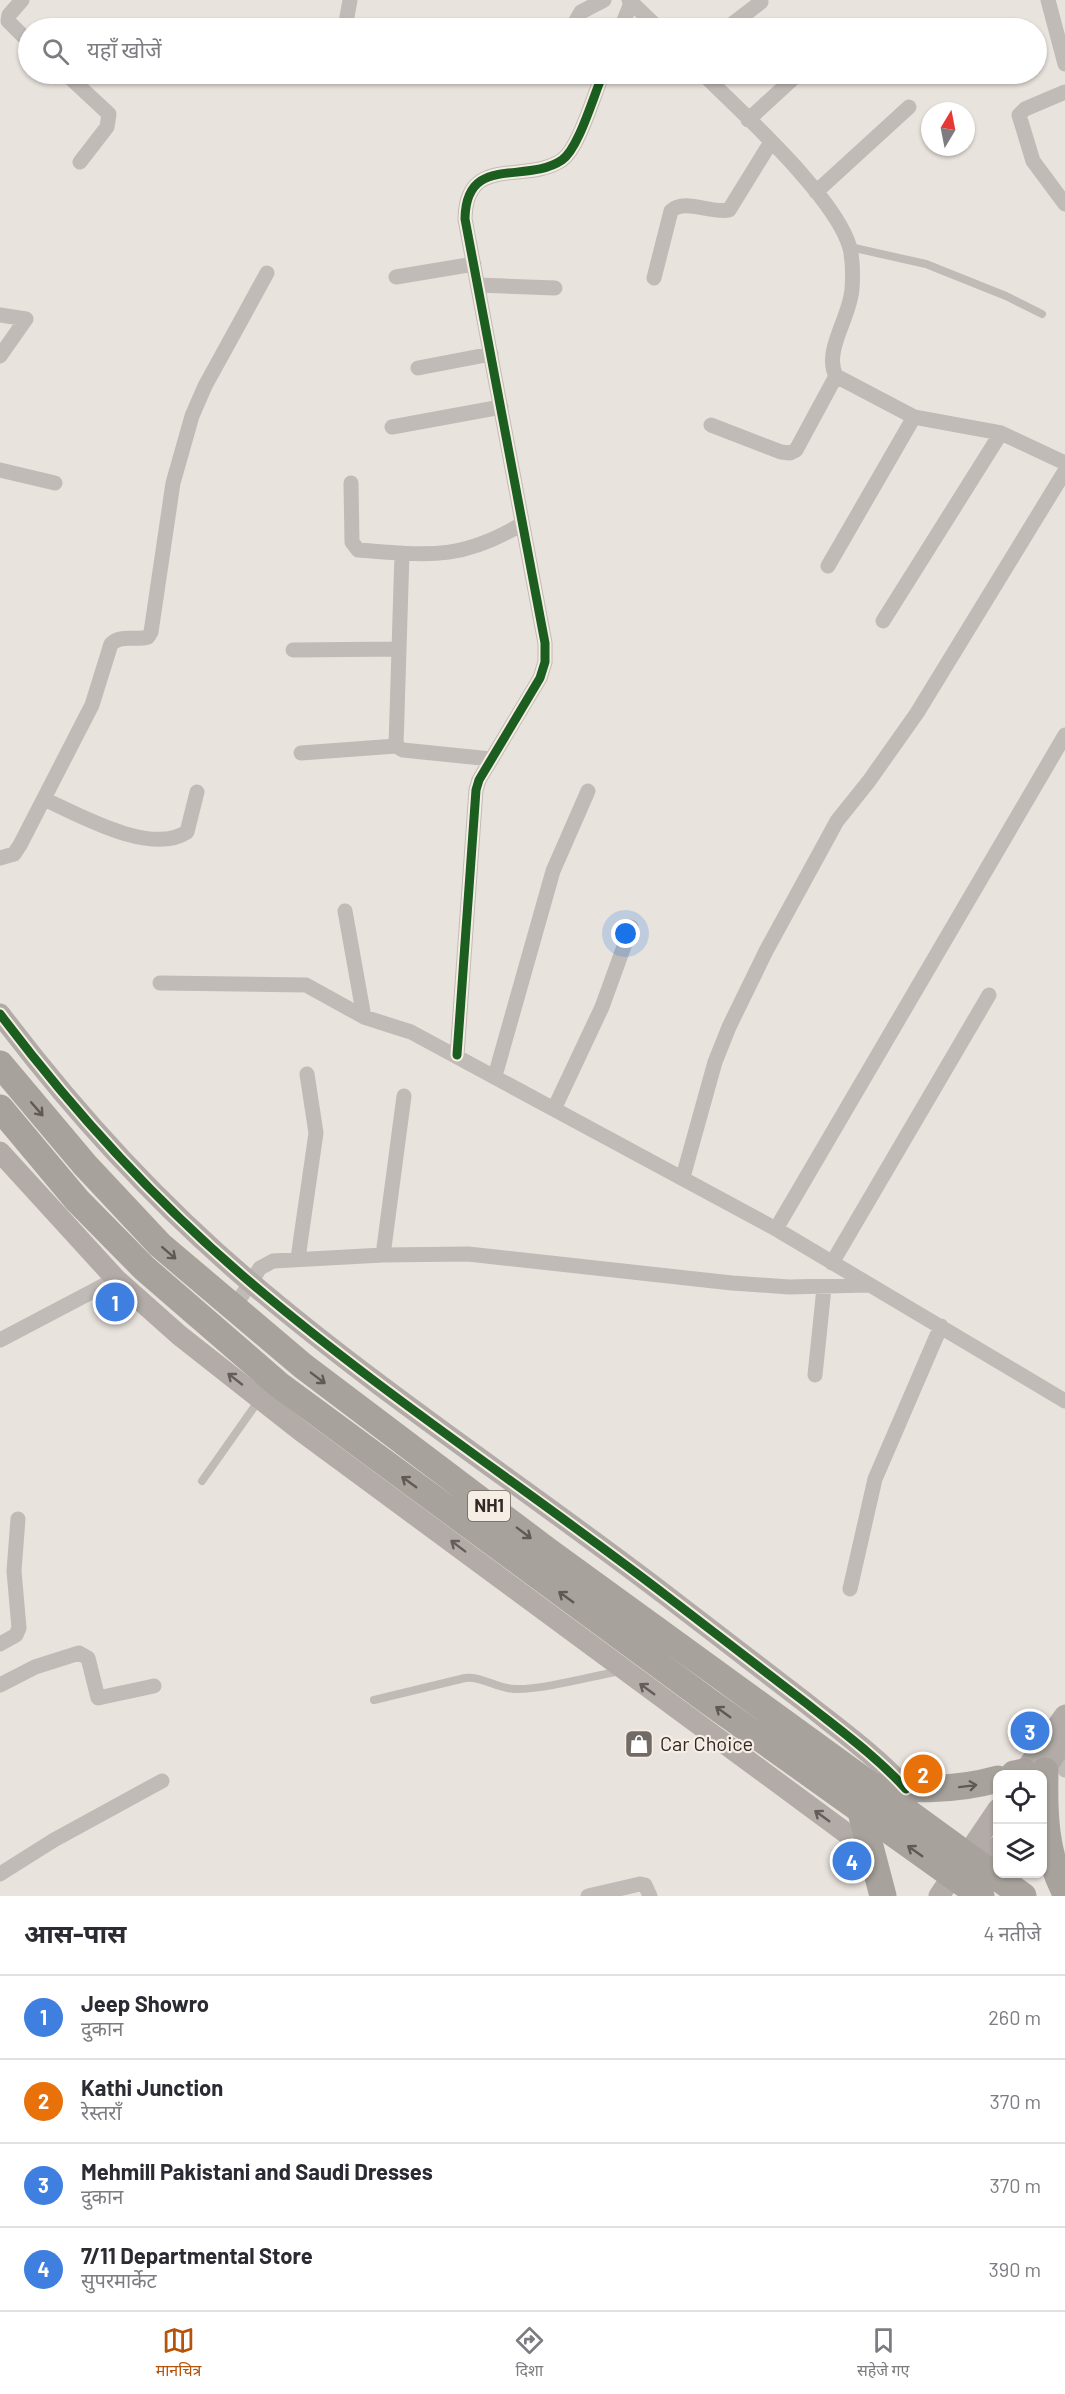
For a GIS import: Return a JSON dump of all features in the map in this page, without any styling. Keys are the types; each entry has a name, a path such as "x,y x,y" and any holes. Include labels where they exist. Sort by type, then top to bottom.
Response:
{"highway":[{"name":"NH1","path":"0,1064 119,1202 160,1245 233,1309 391,1433 868,1785 965,1882"},
{"name":"NH1","path":"0,1108 77,1200 144,1268 278,1384 861,1812 965,1882 1023,1896"},
{"path":"372,1455 391,1433"},
{"path":"868,1785 906,1789 975,1785 993,1780"},
{"path":"861,1812 869,1850 883,1896"},
{"path":"1045,1824 1056,1875 1065,1892"}],"street":[{"path":"18,31 8,21 22,0"},
{"path":"347,18 350,0"},
{"path":"578,18 581,12 604,0"},
{"path":"1048,0 1065,64"},
{"path":"624,18 630,2 647,18"},
{"path":"740,18 761,2"},
{"path":"77,84 109,114 107,127 81,162"},
{"path":"457,1055 475,802 479,780 540,678 545,662 545,643 465,219 465,200 473,185 488,177 552,165 564,159 577,138 599,84"},
{"path":"711,424 781,452 790,453 796,450 836,376 831,356 848,313 853,269 850,247 836,219 816,192 771,142 713,84"},
{"path":"748,120 787,84"},
{"path":"1065,92 1025,109 1019,115 1033,161 1065,204"},
{"path":"816,192 909,107"},
{"path":"654,278 671,211 681,206 722,212 729,210 771,142"},
{"path":"396,277 474,264"},
{"path":"0,858 14,855 44,800 92,705 111,644 123,638 142,639 148,637 151,632 173,483 192,416 205,386 267,273"},
{"path":"478,285 555,288"},
{"path":"0,315 26,319 0,356"},
{"path":"418,368 491,354"},
{"path":"836,376 914,417 1001,433 1065,463"},
{"path":"392,428 501,407"},
{"path":"828,566 914,417"},
{"path":"883,621 1001,433"},
{"path":"0,470 55,483"},
{"path":"683,1177 725,1035 775,934 837,821 917,714 1011,555 1065,471"},
{"path":"351,483 354,547 440,555 473,549 522,524"},
{"path":"396,746 402,553"},
{"path":"293,650 398,649"},
{"path":"776,1229 1065,735"},
{"path":"301,753 396,746 403,750 491,759"},
{"path":"44,800 133,836 170,838 187,832 197,792"},
{"path":"495,1076 553,871 588,792"},
{"path":"345,911 364,1017"},
{"path":"554,1109 602,1007 631,927"},
{"path":"160,983 306,985 364,1017 411,1032 776,1229 868,1286 1065,1401"},
{"path":"832,1263 989,994"},
{"path":"0,1014 44,1072 109,1147 250,1281 407,1404 572,1524 881,1761 906,1789"},
{"path":"298,1258 316,1132 307,1074"},
{"path":"383,1255 404,1096"},
{"path":"0,1152 116,1279 179,1335 260,1399 622,1671 869,1850"},
{"path":"233,1309 260,1268 273,1261 298,1258 383,1255 489,1256 732,1283 824,1287 868,1286"},
{"path":"0,1340 116,1279"},
{"path":"815,1374 824,1287"},
{"path":"850,1589 875,1479 940,1326"},
{"path":"0,1644 16,1635 19,1628 14,1572 18,1519"},
{"path":"0,1685 35,1667 79,1653 88,1658 98,1698 154,1686"},
{"path":"1037,1770 1065,1715"},
{"path":"1038,1770 1063,1743"},
{"path":"0,1874 54,1840 162,1780"},
{"path":"965,1882 993,1820"},
{"path":"965,1882 993,1851"},
{"path":"588,1896 640,1884 645,1885 650,1896"}],"lane":[{"path":"850,247 926,264 1005,296 1042,314"},
{"path":"202,1481 260,1399"},
{"path":"374,1700 465,1678 474,1677 499,1688 518,1689 622,1671"}],"cycle path":[{"path":"457,1055 476,790 479,780 540,678 545,662 545,643 465,219 468,199 475,185 486,178 547,167 562,160 568,154 580,133 599,84"},
{"path":"0,1014 57,1086 118,1155 182,1221 250,1282 352,1364 616,1558 806,1703 870,1755 906,1789"}],"place":[{"name":"Jeep Showro","path":"115,1302"},
{"name":"Mehmill Pakistani and Saudi Dresses","path":"1030,1731"},
{"name":"Car Choice","path":"639,1744"},
{"name":"Kathi Junction","path":"923,1774"},
{"name":"7/11 Departmental Store","path":"852,1861"}]}
